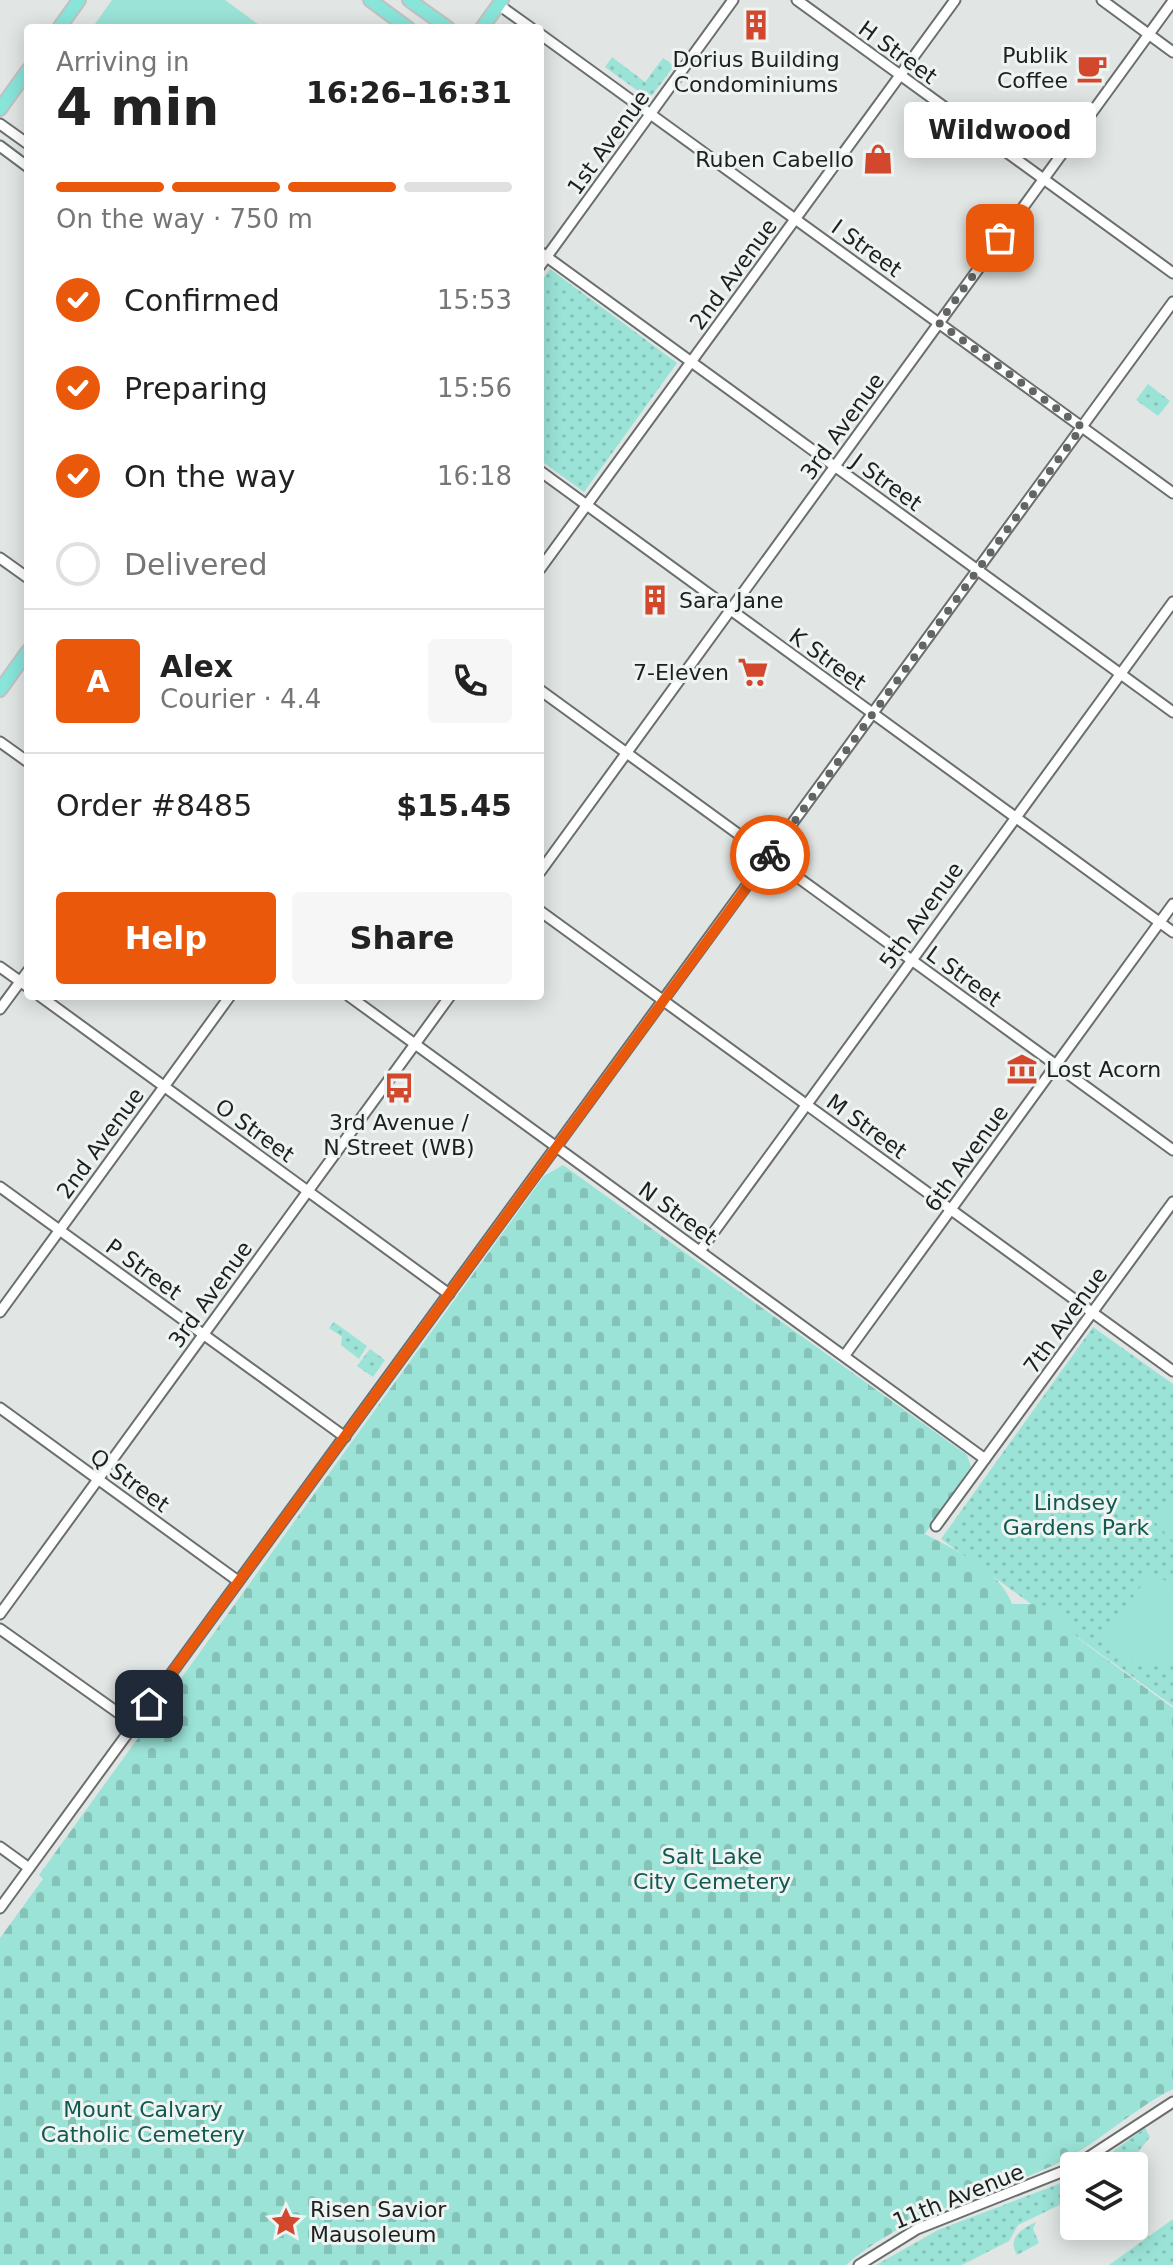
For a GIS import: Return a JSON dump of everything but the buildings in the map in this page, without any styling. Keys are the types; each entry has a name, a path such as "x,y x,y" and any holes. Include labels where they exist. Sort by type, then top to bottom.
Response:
{"main road":[{"path":"62,24 79,0"},
{"path":"370,0 403,24"},
{"path":"409,0 442,24"},
{"path":"485,24 501,2"},
{"path":"0,109 24,76"},
{"path":"0,690 24,657"}],"street":[{"name":"1st Avenue","path":"544,254 733,0"},
{"name":"H Street","path":"797,0 1173,273"},
{"name":"2nd Avenue","path":"544,563 955,0"},
{"path":"1102,0 1173,52"},
{"name":"3rd Avenue","path":"544,866 1173,1"},
{"path":"501,2 526,24"},
{"name":"I Street","path":"544,37 1173,493"},
{"path":"0,124 24,141"},
{"path":"0,146 24,164"},
{"name":"J Street","path":"544,254 1173,712"},
{"path":"0,1908 1173,302"},
{"name":"K Street","path":"544,474 1173,932"},
{"path":"0,558 24,575"},
{"name":"5th Avenue","path":"700,1251 1173,602"},
{"name":"L Street","path":"544,693 1173,1150"},
{"path":"0,742 24,759"},
{"name":"6th Avenue","path":"845,1355 1173,904"},
{"name":"M Street","path":"544,914 1170,1368"},
{"path":"0,967 24,984 0,1009"},
{"name":"O Street","path":"46,1000 449,1294"},
{"name":"2nd Avenue","path":"0,1312 227,1000"},
{"name":"N Street","path":"354,1000 985,1459"},
{"name":"3rd Avenue","path":"0,1614 447,1000"},
{"name":"P Street","path":"0,1187 345,1437"},
{"name":"7th Avenue","path":"936,1526 1173,1202"},
{"path":"1170,1368 1173,1357"},
{"name":"Q Street","path":"0,1408 238,1581"},
{"path":"0,1629 134,1724"},
{"path":"0,1847 29,1868"},
{"name":"11th Avenue","path":"1096,2152 1173,2102"},
{"name":"11th Avenue","path":"859,2265 917,2229 1060,2172"}],"green space":[{"path":"112,0 225,0 258,24 95,24"},
{"path":"612,57 645,82 663,58 674,66 649,99 605,67"},
{"path":"550,269 677,363 584,492 544,463 544,277"},
{"path":"1148,384 1170,401 1158,416 1136,400"},
{"name":"Salt Lake City Cemetery","path":"563,1165 967,1455 971,1467 925,1534 987,1571 998,1581 1012,1604 1039,1604 1056,1611 1079,1639 1173,1708 1173,2089 1078,2152 1060,2152 1060,2162 920,2219 894,2232 846,2265 0,2265 0,1938 43,1879 39,1875 544,1176"},
{"path":"334,1322 367,1346 359,1359 341,1345 342,1337 329,1328"},
{"name":"Lindsey Gardens Park","path":"1093,1327 1173,1384 1173,1706 941,1539"},
{"path":"370,1349 385,1360 373,1377 357,1366"},
{"path":"1173,1499 1173,1541 1151,1518"},
{"path":"1158,1575 1173,1587 1173,1665 1134,1662 1116,1654 1101,1642 1147,1578"},
{"path":"1145,2128 1150,2137 1138,2152 1112,2152"},
{"path":"1060,2183 1060,2205 1018,2225 1009,2241 962,2265 876,2265 938,2230"},
{"path":"1173,2219 1173,2265 1109,2265 1148,2240"},
{"path":"1036,2222 1033,2229 1039,2243 1017,2255 1014,2244 1017,2235"}],"way so far":[{"path":"770,855 1082,427 939,323 1000,238"}],"place":[{"name":"Dorius Building Condominiums","path":"756,25"},
{"name":"Publik Coffee","path":"1092,68"},
{"name":"Ruben Cabello","path":"878,159"},
{"name":"Wildwood","path":"1000,238"},
{"name":"Sara Jane","path":"655,600"},
{"name":"7-Eleven","path":"753,672"},
{"name":"Lost Acorn","path":"1022,1069"},
{"name":"3rd Avenue / N Street (WB)","path":"399,1088"},
{"name":"Risen Savior Mausoleum","path":"286,2222"}],"route":[{"path":"149,1704 770,855"}],"park label":[{"name":"Mount Calvary Catholic Cemetery","path":"143,2122"}]}
